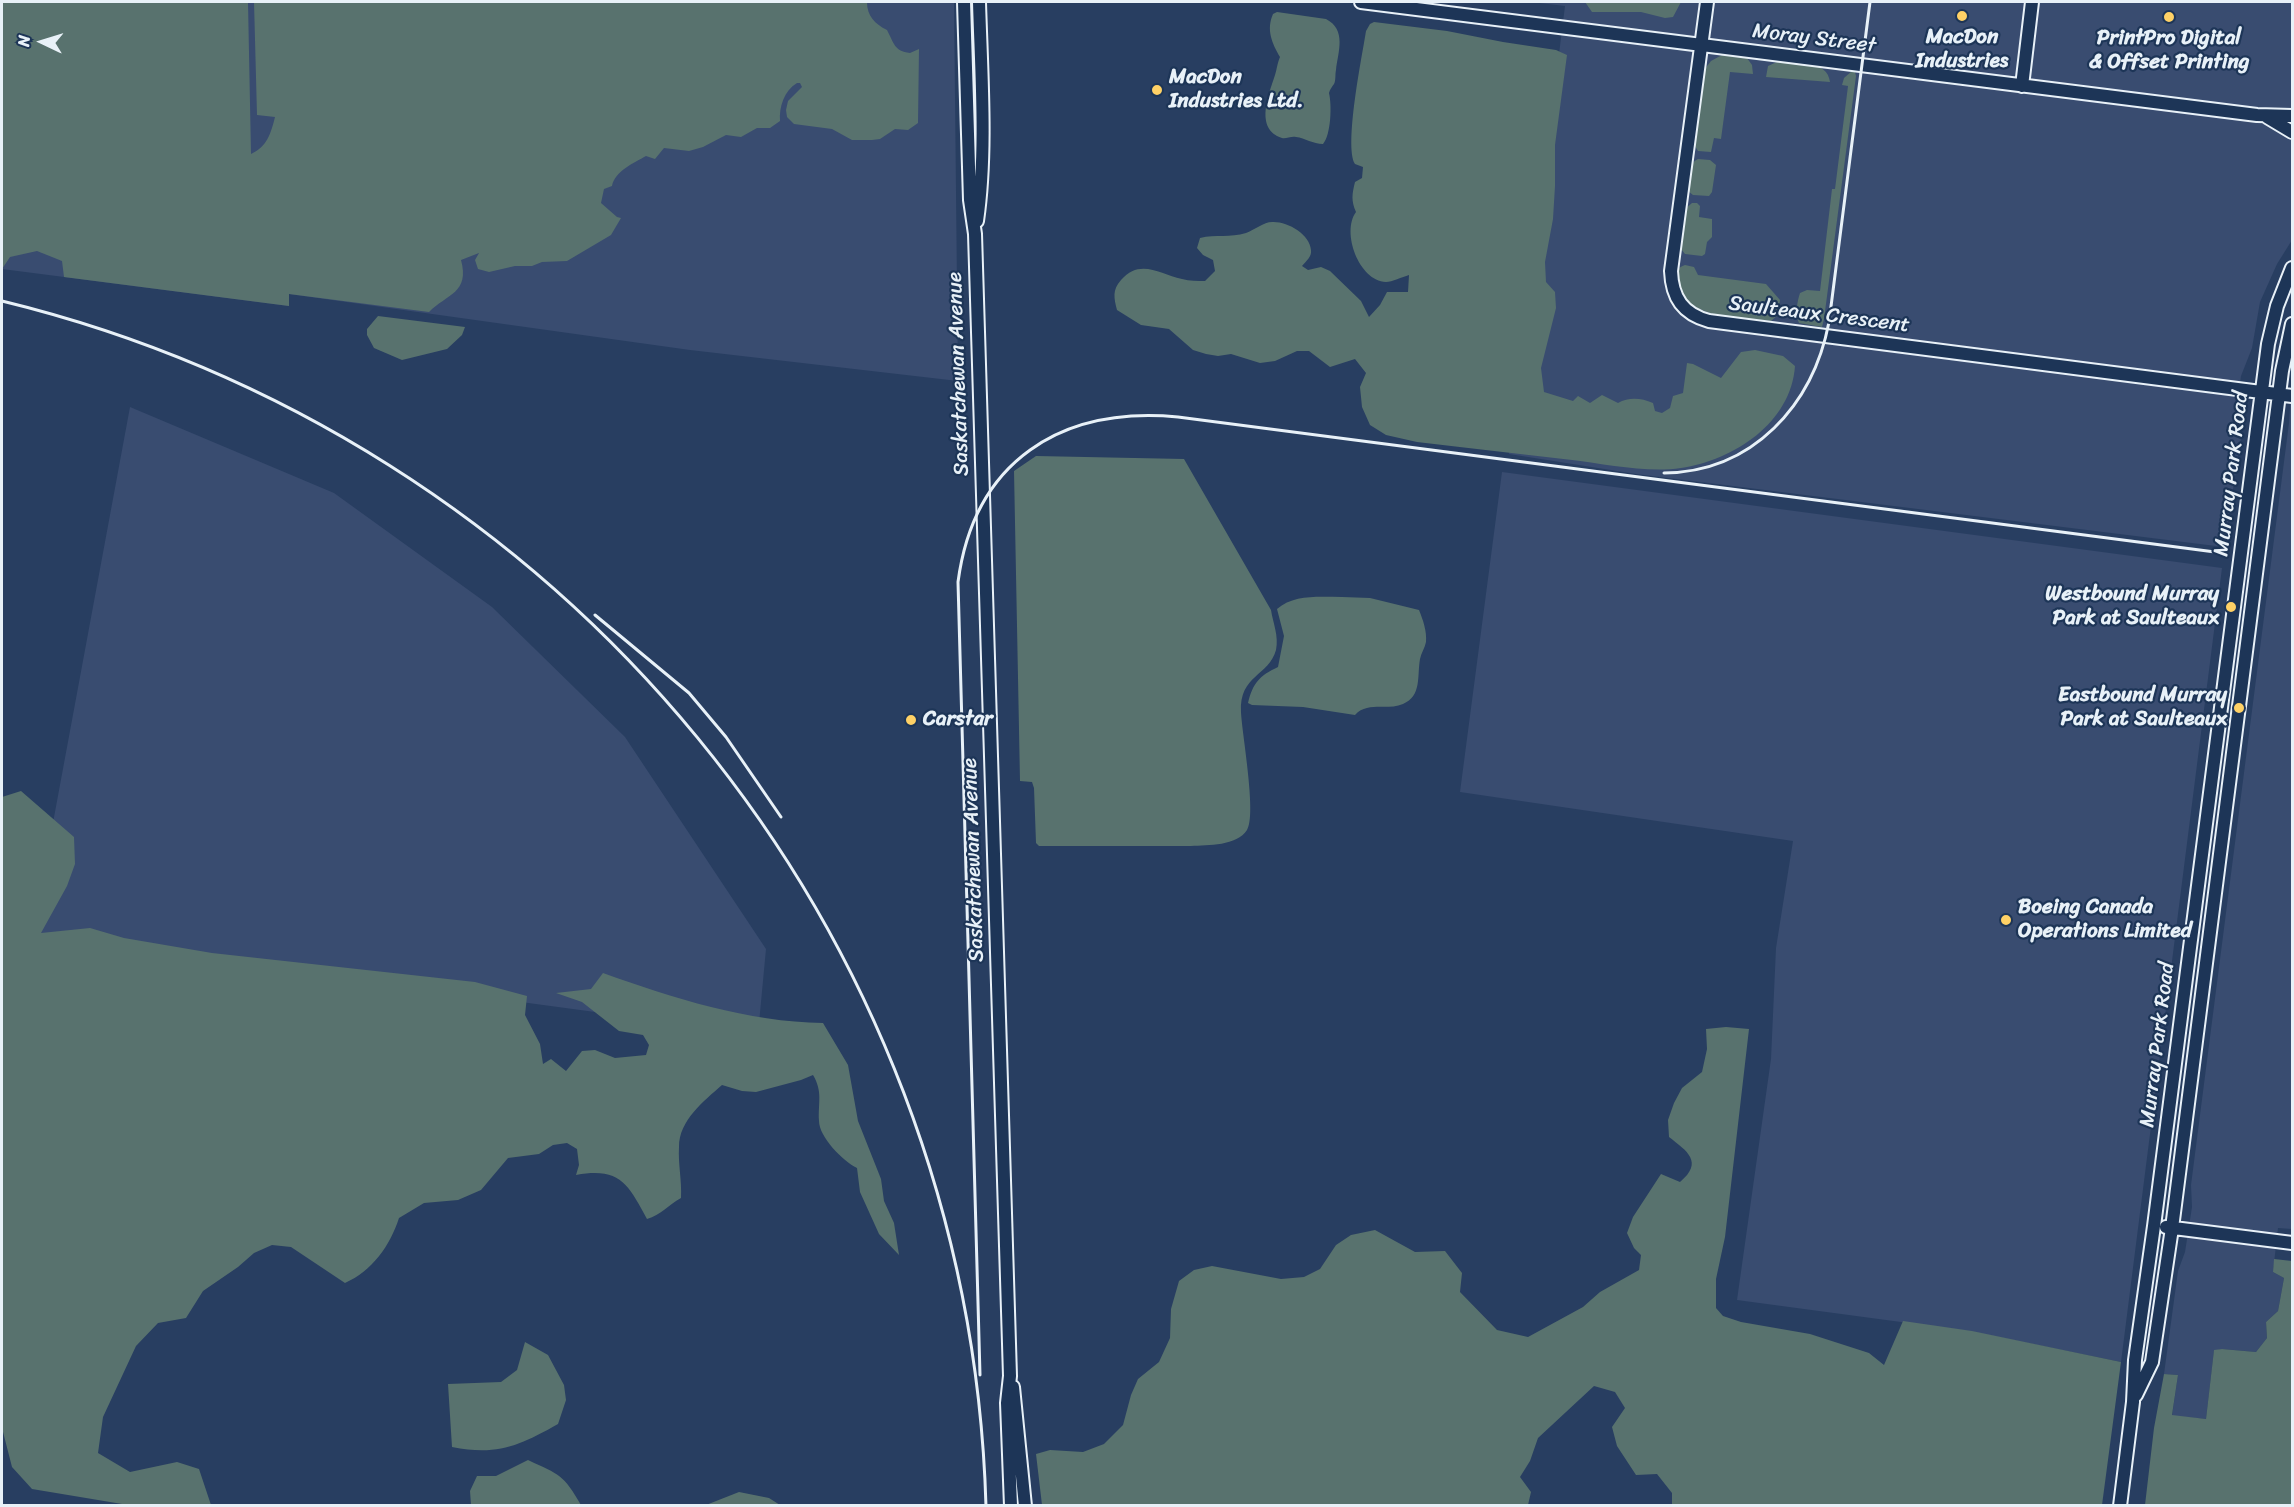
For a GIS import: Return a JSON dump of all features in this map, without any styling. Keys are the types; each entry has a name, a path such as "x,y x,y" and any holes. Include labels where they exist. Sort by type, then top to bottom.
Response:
{"street":[{"name":"Saskatchewan Avenue","path":"964,2 970,200 975,234 1010,1376 1007,1403 1011,1506"},
{"name":"Saskatchewan Avenue","path":"975,234 980,201 979,2"},
{"name":"Moray Street","path":"1361,2 2022,86 2263,115 2292,116"},
{"name":"Saulteaux Crescent","path":"1707,2 1671,272 1674,294 1691,314 1709,321 2292,396"},
{"path":"2022,86 2032,2"},
{"name":"Moray Street","path":"2263,115 2292,132"},
{"name":"Murray Park Road","path":"2120,1506 2133,1402 2135,1360 2262,392 2274,316 2292,268"},
{"name":"Murray Park Road","path":"2133,1402 2152,1362 2172,1228 2279,394 2286,346 2292,324"},
{"path":"2235,598 2251,617"},
{"path":"2154,1226 2292,1243"},
{"name":"Saskatchewan Avenue","path":"1010,1376 1016,1403 1025,1506"}],"shaded area":[{"path":"2,2 954,2 958,381 690,350 289,294 289,306 2,269"},
{"path":"1531,2 2292,2 2292,240 2277,264 2260,302 2252,348 2241,376 2236,411 2241,438 2224,547 1636,474 1509,454 1565,6"},
{"path":"2292,377 2292,1229 2278,1228 2273,1272 2284,1278 2278,1311 2266,1322 2267,1338 2256,1352 2222,1349 2214,1351 2206,1419 2172,1416 2178,1375 2164,1374 2178,1271 2185,1252 2192,1207 2191,1185 2289,423"},
{"path":"130,407 334,493 492,607 625,737 766,949 758,1034 32,936"},
{"path":"1502,472 2222,568 2121,1362 1968,1331 1737,1300 1771,1059 1776,948 1793,841 1460,792"}],"green space":[{"path":"2,2 248,2 251,154 265,143 275,117 257,115 254,2 867,2 872,19 887,30 898,48 910,53 919,49 918,123 908,130 895,129 880,139 872,140 852,140 832,129 794,124 787,117 786,110 788,101 802,87 800,83 797,83 792,86 783,100 780,121 770,128 757,128 741,137 726,135 703,147 689,151 664,148 655,159 646,156 621,172 612,186 604,189 601,203 621,218 611,235 567,261 542,262 532,266 515,266 489,272 478,269 475,260 479,253 461,260 463,271 460,286 429,312 289,294 289,306 64,277 62,261 37,251 10,257 2,269"},
{"path":"1585,2 1681,2 1673,17 1665,18 1641,12 1592,12"},
{"path":"1277,12 1326,19 1337,29 1340,42 1335,81 1329,93 1331,112 1329,127 1323,144 1296,137 1282,138 1268,127 1267,101 1280,57 1270,31 1273,14"},
{"path":"1374,22 1447,31 1556,50 1567,55 1555,145 1553,219 1545,262 1546,282 1555,292 1556,308 1541,368 1544,392 1573,401 1578,396 1590,403 1602,395 1618,403 1640,399 1653,403 1655,411 1662,413 1670,408 1673,396 1683,393 1687,363 1721,378 1741,352 1755,350 1783,356 1795,366 1791,386 1783,405 1771,421 1756,435 1721,457 1701,464 1668,469 1626,467 1417,442 1386,435 1370,425 1362,407 1360,387 1366,373 1355,359 1330,367 1309,351 1297,351 1275,361 1260,363 1231,354 1218,356 1206,354 1193,350 1169,329 1141,325 1117,310 1115,291 1128,273 1150,269 1185,280 1205,281 1215,271 1213,260 1203,255 1197,248 1200,238 1249,232 1272,222 1291,226 1302,234 1310,244 1311,252 1302,266 1308,270 1321,267 1330,271 1361,301 1369,317 1380,305 1387,292 1408,292 1409,275 1388,282 1376,280 1361,265 1352,243 1352,221 1356,212 1353,190 1355,182 1362,178 1363,167 1355,164 1352,154 1353,120 1366,31"},
{"path":"1722,55 1747,58 1752,65 1753,74 1730,72 1721,139 1714,138 1711,152 1698,151 1693,143 1704,70 1711,61"},
{"path":"1779,61 1817,66 1824,70 1830,82 1766,77 1768,66"},
{"path":"1852,71 1856,76 1822,327 1799,323 1797,304 1800,293 1807,290 1820,291 1832,189 1835,189 1848,86 1842,85 1844,78"},
{"path":"1698,159 1710,160 1716,165 1712,192 1709,196 1693,195 1688,191 1690,168"},
{"path":"1692,203 1700,206 1699,217 1712,219 1712,237 1707,242 1705,254 1702,256 1685,254 1681,249 1685,209"},
{"path":"1685,265 1694,267 1698,275 1766,284 1780,300 1778,315 1771,321 1729,317 1700,309 1689,302 1681,292 1677,274 1679,268"},
{"path":"378,316 465,327 462,335 447,349 402,360 374,348 367,335 367,329"},
{"path":"1036,456 1184,459 1271,610 1276,635 1276,650 1272,659 1249,683 1242,700 1250,822 1247,830 1236,839 1222,844 1191,846 1039,846 1036,843 1034,788 1032,782 1020,781 1014,471"},
{"path":"1370,598 1419,610 1426,642 1421,657 1416,691 1409,700 1397,706 1366,708 1355,715 1303,707 1248,703 1258,681 1278,667 1284,636 1277,609 1299,599"},
{"path":"21,791 74,837 75,864 67,886 41,933 90,928 124,938 212,953 475,982 527,996 525,1015 540,1044 543,1064 551,1059 566,1071 582,1051 595,1050 615,1058 646,1055 649,1045 643,1035 619,1031 582,1002 556,993 591,989 603,973 711,1007 795,1022 823,1023 848,1065 858,1121 881,1179 884,1201 894,1223 899,1255 879,1234 860,1192 857,1168 839,1154 823,1134 819,1121 819,1092 813,1075 756,1092 742,1091 722,1085 694,1112 683,1128 679,1147 681,1198 652,1217 647,1219 628,1188 613,1176 591,1173 576,1175 579,1165 577,1149 567,1143 553,1145 539,1154 508,1158 481,1190 458,1200 424,1203 399,1218 391,1238 372,1265 345,1283 291,1247 272,1245 254,1253 203,1291 186,1318 158,1323 136,1346 103,1417 98,1453 130,1472 177,1462 199,1469 211,1505 128,1505 32,1489 12,1467 2,1428 2,797"},
{"path":"1726,1027 1749,1029 1725,1237 1716,1279 1716,1308 1723,1316 1741,1322 1810,1334 1869,1353 1884,1365 1903,1321 1972,1331 2121,1362 2102,1505 1672,1505 1672,1493 1657,1474 1636,1475 1617,1446 1612,1427 1625,1408 1615,1392 1594,1386 1538,1438 1530,1461 1520,1477 1531,1492 1528,1505 1042,1505 1036,1454 1050,1450 1083,1452 1104,1444 1123,1425 1138,1379 1159,1362 1170,1338 1171,1309 1179,1281 1194,1270 1212,1266 1281,1279 1304,1277 1320,1269 1336,1245 1351,1235 1375,1230 1415,1252 1445,1251 1462,1273 1460,1292 1497,1330 1528,1337 1583,1307 1600,1292 1639,1270 1641,1255 1634,1248 1627,1233 1633,1217 1661,1174 1680,1182 1691,1168 1692,1163 1687,1152 1669,1137 1668,1120 1682,1088 1702,1072 1707,1049 1706,1029"},
{"path":"2274,1259 2292,1261 2292,1505 2145,1505 2154,1428 2164,1374 2178,1375 2172,1415 2206,1419 2214,1350 2256,1352 2267,1338 2266,1322 2278,1311 2284,1278 2273,1272"},
{"path":"525,1342 548,1355 564,1385 566,1400 558,1424 507,1447 482,1450 452,1447 448,1384 501,1382 517,1370"},
{"path":"528,1460 560,1476 581,1505 471,1505 470,1491 477,1476 496,1476"},
{"path":"739,1492 769,1498 780,1505 706,1505"}],"railway":[{"path":"1664,473 1696,470 1725,461 1751,447 1774,428 1793,406 1809,380 1821,352 1829,322 1870,2"},
{"path":"2,301 204,368 389,465 555,589 697,737 815,906 904,1093 962,1294 986,1506"},
{"path":"980,1375 958,582 967,540 983,504 1004,474 1030,450 1061,432 1097,421 1136,416 1178,417 2215,552"},
{"path":"595,615 689,693 726,737 781,817"}],"place":[{"name":"MacDon Industries","path":"1962,16"},
{"name":"PrintPro Digital & Offset Printing","path":"2169,17"},
{"name":"MacDon Industries Ltd.","path":"1157,90"},
{"name":"Westbound Murray Park at Saulteaux","path":"2231,607"},
{"name":"Eastbound Murray Park at Saulteaux","path":"2239,708"},
{"name":"Carstar","path":"911,720"},
{"name":"Boeing Canada Operations Limited","path":"2006,920"}]}
